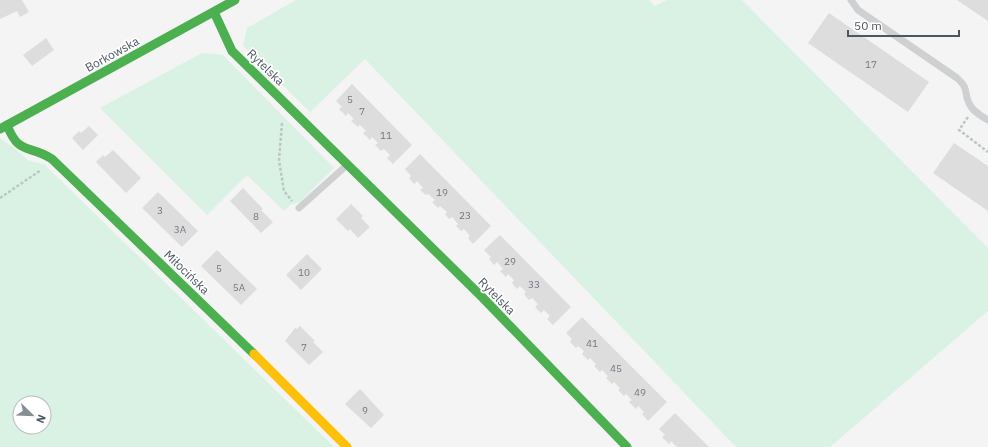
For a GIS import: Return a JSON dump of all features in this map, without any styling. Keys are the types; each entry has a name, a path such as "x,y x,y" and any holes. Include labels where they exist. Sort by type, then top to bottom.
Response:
{"street":[{"name":"Borkowska","path":"3,127 235,0"},
{"name":"Rytelska","path":"214,12 232,51 482,297 627,447"},
{"name":"Miłocińska","path":"3,127 14,142 19,146 48,155 247,347 347,447"}],"lane":[{"path":"851,0 858,10 957,78 965,86 969,103 974,111 988,120"},
{"path":"299,208 347,164"}],"path":[{"path":"968,98 959,109 968,116 959,130 988,152"},
{"path":"285,103 279,160 284,191 299,208"},
{"path":"0,198 54,161"}],"green space":[{"path":"296,0 649,0 655,6 667,0 742,0 988,248 988,311 830,447 736,447 365,59 310,112 243,46 247,28"},
{"path":"202,53 223,55 334,168 300,202 290,205 284,211 247,175 207,215 100,108"},
{"path":"0,138 29,161 44,164 334,447 0,447"}],"building":[{"path":"0,0 22,0 29,12 20,17 17,11 0,19"},
{"path":"957,0 988,0 988,21"},
{"path":"829,13 929,82 908,112 808,43"},
{"path":"46,38 54,50 32,66 23,55"},
{"path":"352,84 412,145 393,164 387,158 390,155 384,149 381,151 375,145 378,143 372,137 370,140 363,133 366,131 360,125 358,127 351,121 354,119 348,113 346,116 339,109 342,107 336,101"},
{"path":"89,126 98,135 83,150 72,138 79,131 81,133"},
{"path":"954,143 988,166 988,211 933,173"},
{"path":"113,150 141,178 126,193 96,162 103,155 105,157"},
{"path":"420,154 491,226 473,244 468,238 470,236 464,229 461,231 456,226 458,224 452,217 449,219 445,214 447,212 440,206 438,208 432,202 435,200 420,190 423,188 417,181 414,184 409,178 411,176 405,169"},
{"path":"243,188 273,222 261,233 230,201"},
{"path":"158,192 198,231 182,247 142,208"},
{"path":"351,204 363,216 361,218 370,227 358,238 350,229 348,231 336,219"},
{"path":"500,235 571,307 553,325 547,319 550,316 544,310 541,313 535,307 538,304 532,298 529,300 524,294 526,292 520,286 517,289 512,283 514,280 508,274 506,277 500,271 503,269 497,262 494,265 489,259 491,257 484,250"},
{"path":"217,250 257,289 241,305 201,266"},
{"path":"307,254 322,269 301,290 286,275"},
{"path":"582,317 667,402 648,421 642,414 644,412 638,406 636,409 629,402 632,400 626,394 624,396 618,390 620,388 614,382 612,384 606,378 608,376 602,370 600,372 594,366 596,364 590,358 588,360 582,354 584,351 578,346 576,348 570,342 572,339 566,333"},
{"path":"300,326 315,341 313,342 323,352 309,365 285,341 295,328 297,329"},
{"path":"360,389 384,415 371,428 345,404"},
{"path":"675,413 709,447 677,447 671,441 669,444 662,437 665,435 659,429"}],"traffic: fast":[{"path":"0,129 235,0"},
{"path":"214,12 232,51 482,297 627,447"},
{"path":"7,125 11,135 20,145 52,159 254,354"}],"traffic: slow":[{"path":"254,354 347,447"}]}
